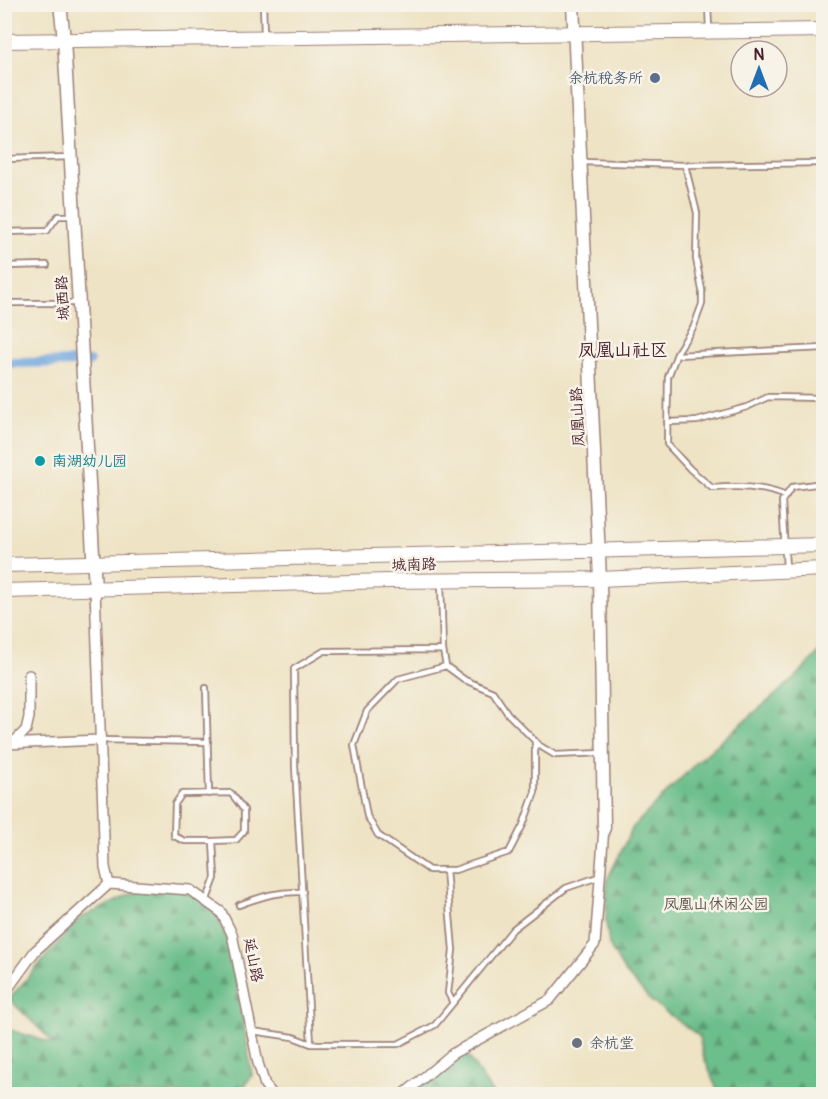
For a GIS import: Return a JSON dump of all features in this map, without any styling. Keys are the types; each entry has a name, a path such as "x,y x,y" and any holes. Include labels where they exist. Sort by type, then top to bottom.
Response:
{"main road":[{"path":"4,41 824,30"},
{"name":"城南路","path":"4,565 824,545"},
{"name":"城南路","path":"4,591 600,579 824,569"}],"street":[{"name":"城西路","path":"60,4 71,157 94,589"},
{"name":"凤凰山路","path":"573,4 599,550 604,828"},
{"path":"4,994 35,951 109,884 105,867 94,589"},
{"path":"8,744 26,730 29,717 29,675"},
{"path":"8,744 100,740"},
{"path":"404,1095 452,1054 550,1000 595,944 604,828"},
{"name":"延山路","path":"109,884 190,890 221,912 232,934 258,1063 265,1085 272,1095"}],"lane":[{"path":"263,4 264,37"},
{"path":"708,4 709,32"},
{"path":"4,159 71,157"},
{"path":"580,162 685,165 824,163"},
{"path":"685,165 697,213 696,259 702,290 702,304 694,326 677,355 668,377 667,444 712,488 738,486 769,489 786,496"},
{"path":"4,232 47,231 58,216 74,216"},
{"path":"4,266 47,265"},
{"path":"4,303 79,303"},
{"path":"677,355 824,348"},
{"path":"667,422 697,421 747,406 768,397 824,398"},
{"path":"786,570 782,501 792,487 824,483"},
{"path":"441,581 443,650 446,666 465,680 493,692 508,714 535,741 555,755 602,753"},
{"path":"311,1044 295,766 294,669 324,651 443,650"},
{"path":"446,666 398,679 367,711 354,745 367,816 378,835 429,870 455,870 509,852 535,792 535,741"},
{"path":"206,687 209,794"},
{"path":"100,740 208,742"},
{"path":"231,793 244,810 244,831 237,840 213,840 184,841 174,836 175,804 182,794 231,793"},
{"path":"206,902 215,878 213,840"},
{"path":"446,870 453,950 448,993 453,1003"},
{"path":"252,1031 293,1037 311,1044 398,1044 435,1025 513,929 566,888 602,876"},
{"path":"239,905 281,891 303,892"}],"green space":[{"name":"凤凰山休闲公园","path":"823,650 823,1094 719,1094 703,1055 699,1036 652,1002 624,971 609,945 606,920 607,880 633,827 698,761 796,677"},
{"path":"145,887 194,892 213,907 232,951 252,1075 239,1094 5,1094 4,1028 55,1044 9,999 79,919"},
{"path":"464,1050 493,1094 410,1094"}],"waterway":[{"path":"4,363 89,362"}],"place":[{"name":"余杭税务所","path":"655,78"},
{"name":"南湖幼儿园","path":"40,461"},
{"name":"余杭堂","path":"577,1043"}],"district":[{"name":"凤凰山社区","path":"623,350"}]}
